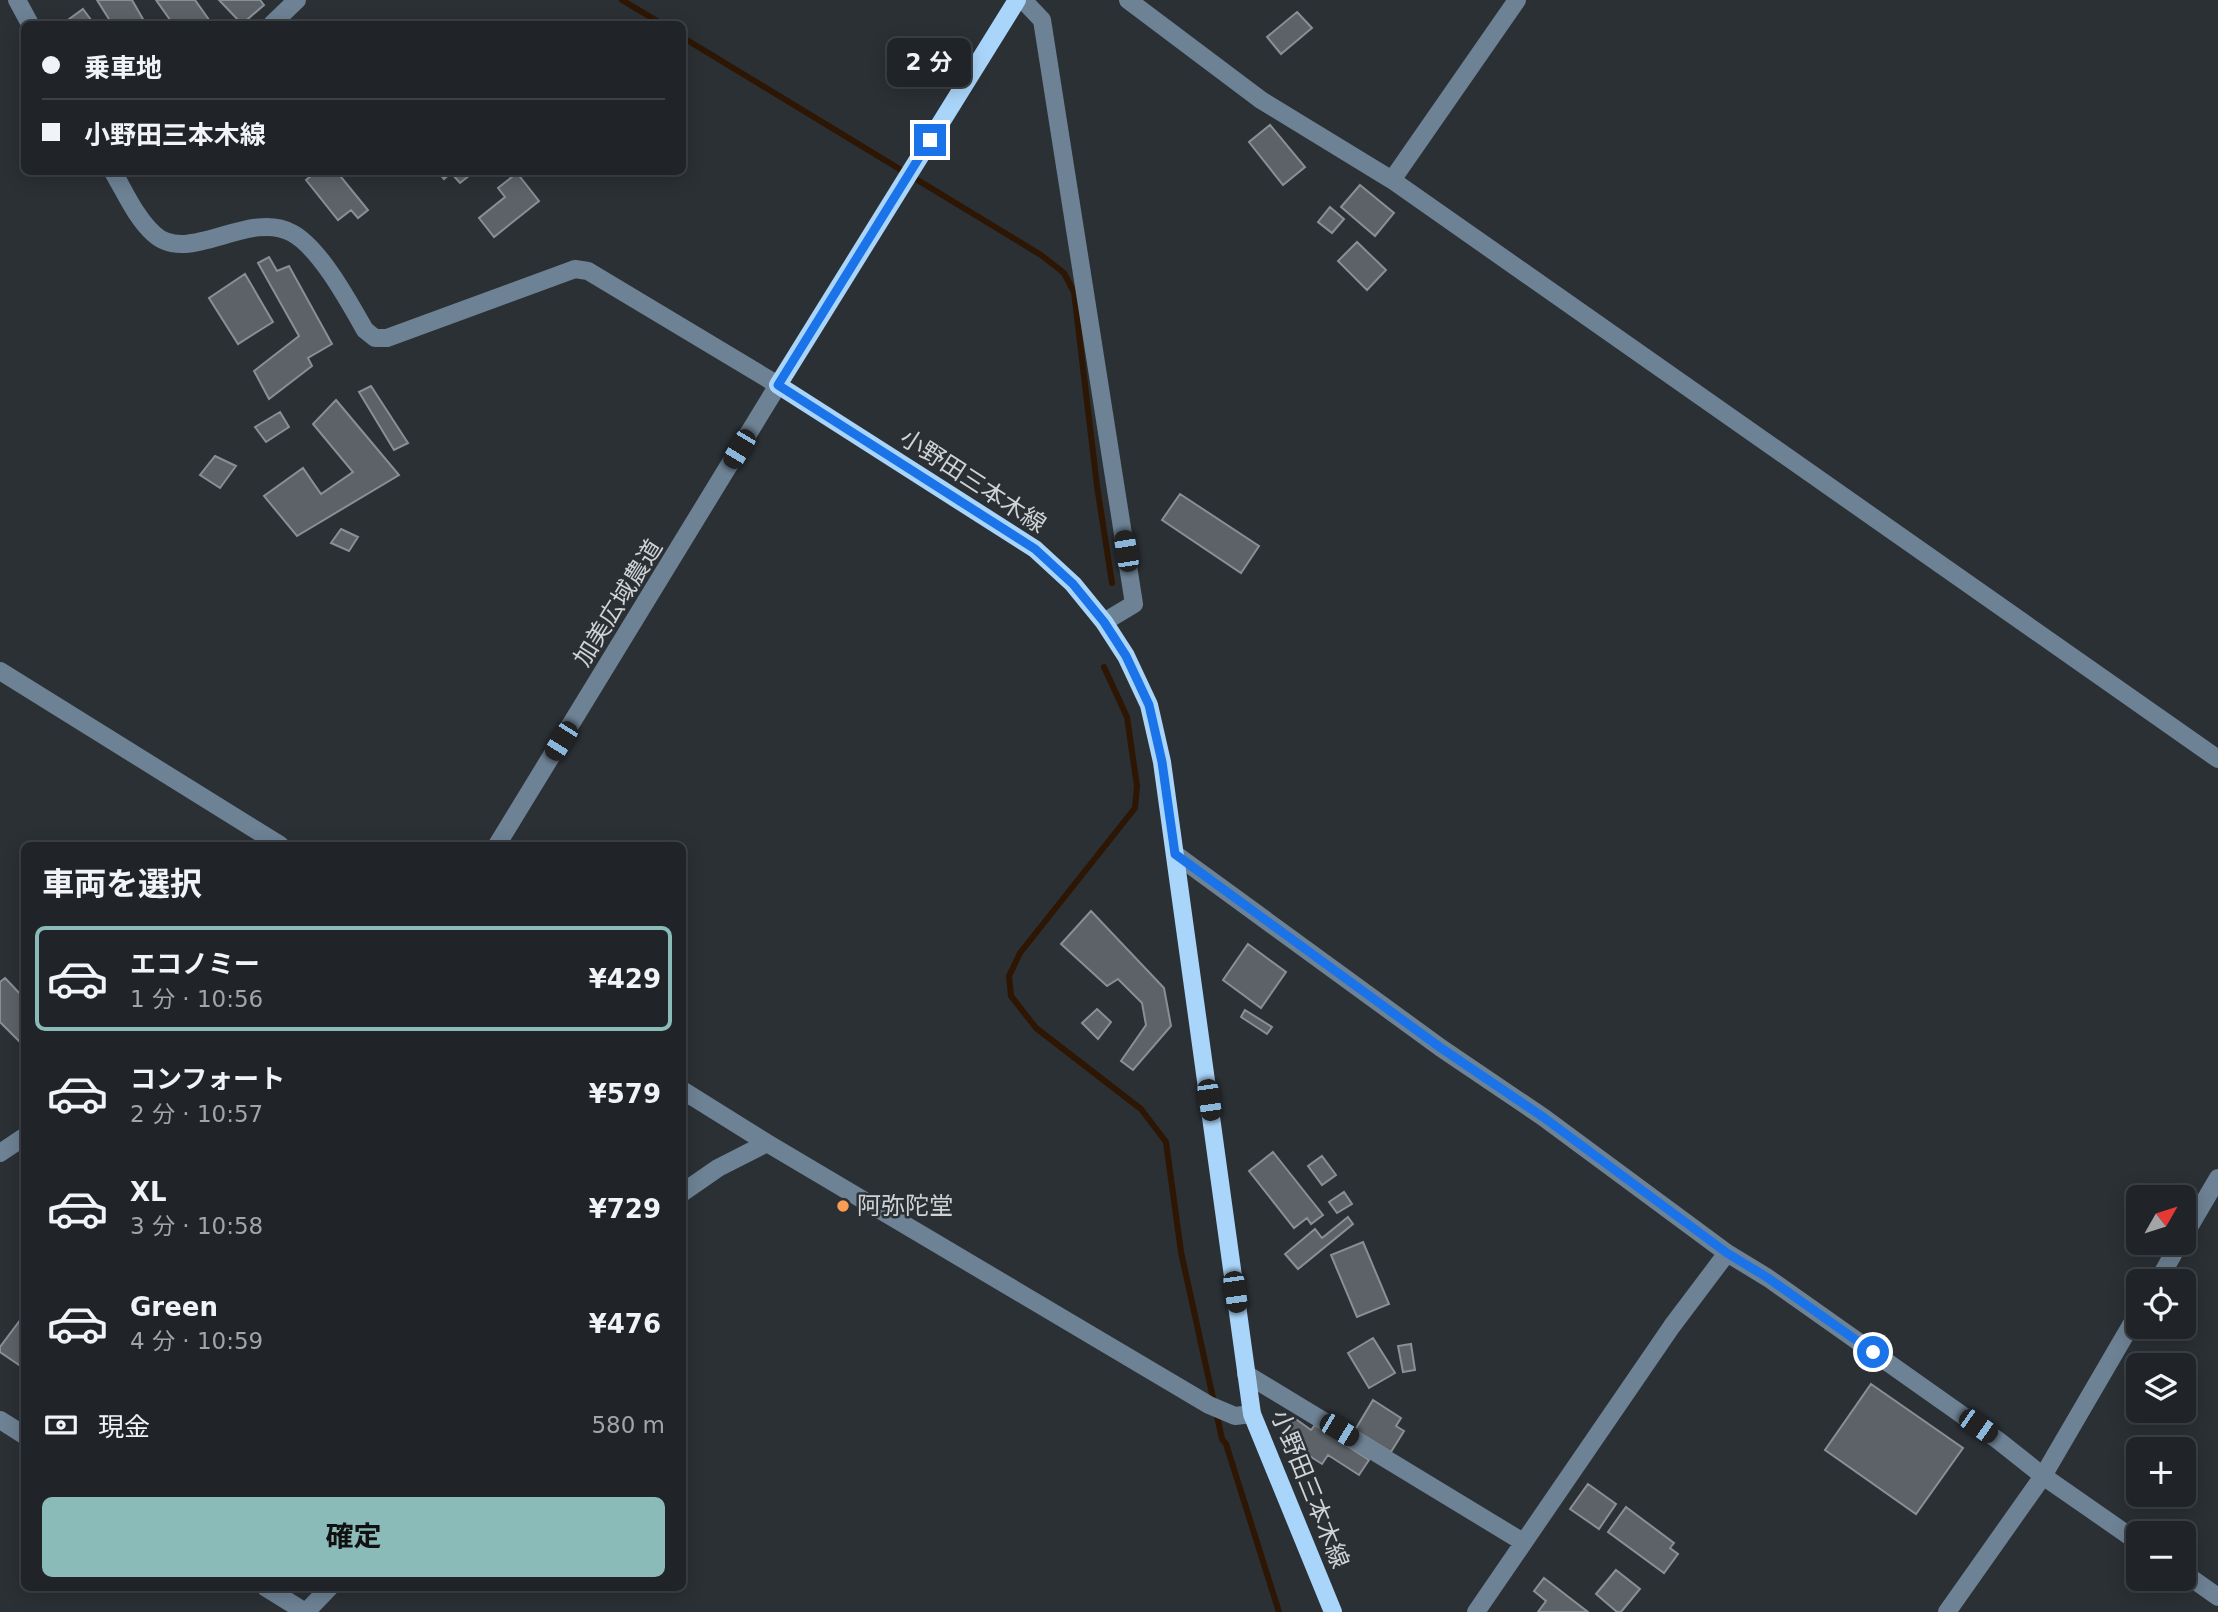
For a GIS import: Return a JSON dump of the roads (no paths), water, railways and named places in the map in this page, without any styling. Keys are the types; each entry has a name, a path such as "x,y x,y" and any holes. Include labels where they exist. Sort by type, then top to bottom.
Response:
{"main road":[{"path":"778,385 1017,0"},
{"name":"小野田三本木線","path":"778,385 1035,549 1073,584 1104,622 1126,656 1149,705 1162,762 1252,1414 1333,1612"}],"street":[{"path":"17,0 28,21"},
{"path":"275,21 297,0"},
{"path":"1023,0 1042,20 1134,604 1104,622"},
{"path":"1128,0 1261,100 1392,180 2218,760"},
{"path":"1392,180 1517,0"},
{"path":"115,175 145,223 155,235 167,242 194,243 267,225 298,236 316,253 365,330 375,338 387,338 575,269 588,271 778,385"},
{"name":"加美広域農道","path":"499,842 778,385"},
{"path":"0,671 253,838"},
{"path":"1175,854 1441,1048 1543,1117 1727,1253 1768,1278 2126,1534"},
{"path":"686,1092 1209,1405 1235,1416 1252,1414"},
{"path":"0,1153 21,1139"},
{"path":"686,1190 718,1168 767,1143"},
{"path":"2196,1216 2218,1178"},
{"path":"1476,1612 1672,1326 1727,1253"},
{"path":"1947,1612 2043,1476 2126,1334"},
{"path":"1246,1374 1524,1542"},
{"path":"0,1420 21,1433"},
{"path":"2196,1581 2218,1597"},
{"path":"272,1591 306,1612 326,1591"}],"waterway":[{"path":"622,0 657,21"},
{"path":"686,39 1041,255 1064,273 1074,292 1097,486 1112,583"},
{"path":"1104,667 1127,717 1137,786 1135,808 1020,953 1009,976 1011,996 1036,1028 1141,1109 1166,1142 1181,1252 1222,1439 1226,1444 1279,1612"}],"place":[{"name":"阿弥陀堂","path":"843,1206"}]}
